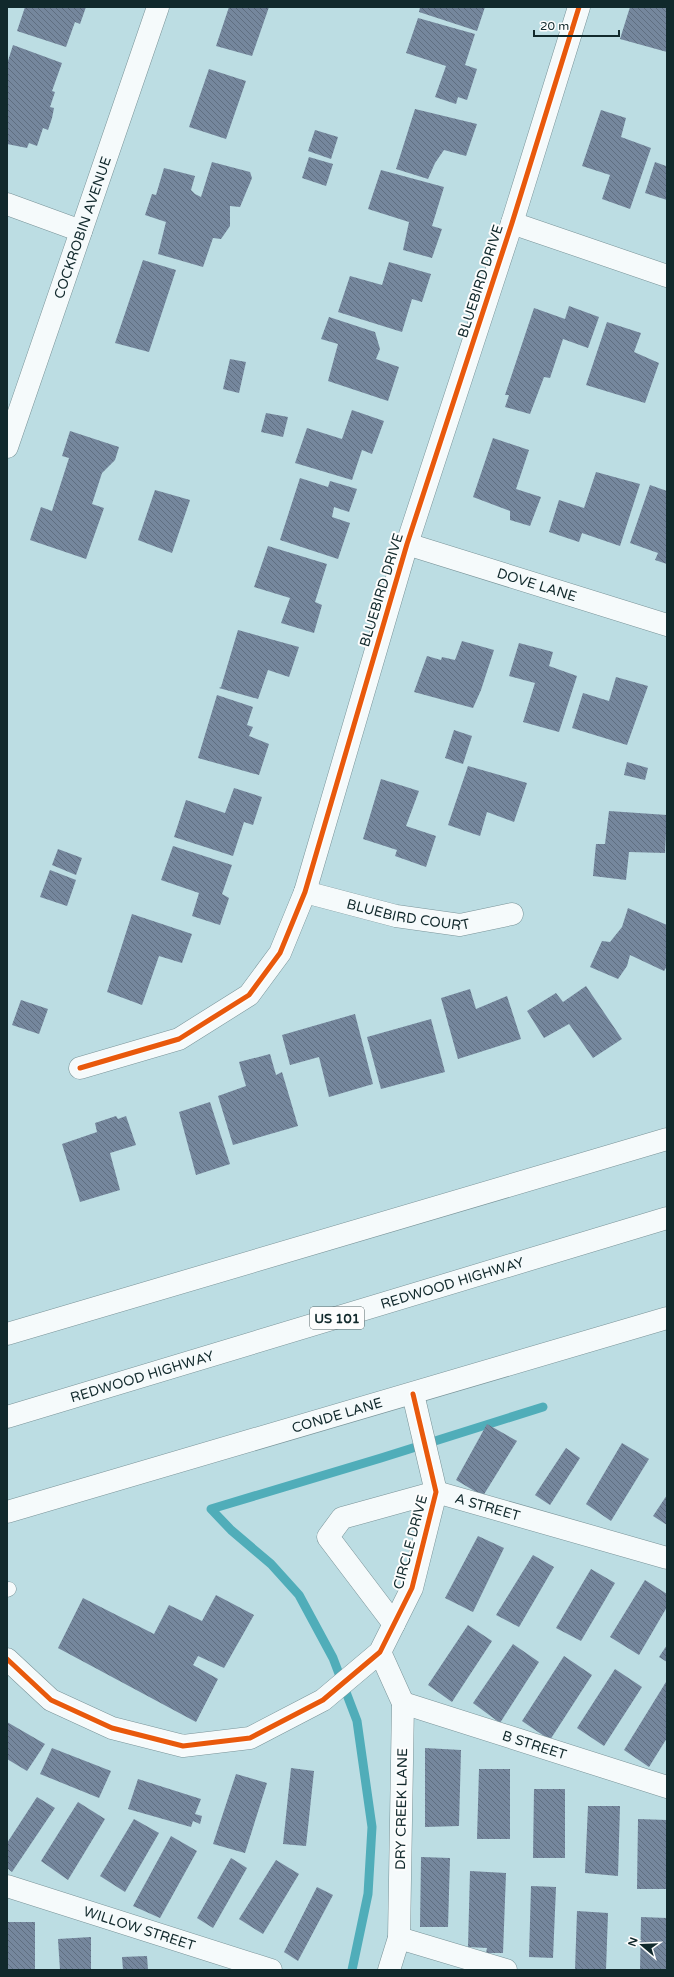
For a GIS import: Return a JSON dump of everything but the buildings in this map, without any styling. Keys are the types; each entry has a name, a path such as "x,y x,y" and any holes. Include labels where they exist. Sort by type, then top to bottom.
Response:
{"main road":[{"name":"COCKROBIN AVENUE","path":"7,447 158,7"},
{"name":"BLUEBIRD DRIVE","path":"80,1068 179,1039 249,995 280,954 305,892 407,544 512,223 579,7"},
{"path":"7,204 81,231"},
{"path":"512,223 667,276"},
{"name":"DOVE LANE","path":"407,544 667,625"},
{"name":"BLUEBIRD COURT","path":"305,892 396,916 460,925 512,914"},
{"path":"7,1334 667,1139"},
{"name":"REDWOOD HIGHWAY","path":"7,1417 667,1218"},
{"name":"CONDE LANE","path":"7,1512 413,1394 667,1318"},
{"name":"CIRCLE DRIVE","path":"7,1659 51,1700 112,1728 183,1746 250,1738 323,1700 380,1652 412,1588 436,1492 413,1394"},
{"name":"A STREET","path":"394,1624 328,1537 342,1518 436,1492 667,1558"},
{"name":"DRY CREEK LANE","path":"380,1652 403,1703 400,1938 389,1970"},
{"name":"B STREET","path":"403,1703 667,1787"},
{"name":"WILLOW STREET","path":"7,1886 271,1970"},
{"path":"400,1938 506,1970"}],"waterway":[{"path":"352,1970 368,1894 372,1827 357,1721 333,1658 299,1595 271,1564 231,1530 211,1509 543,1407"}],"cycle path":[{"path":"80,1068 179,1039 249,995 280,953 305,892 407,544 512,223 579,7"},
{"path":"7,1659 51,1700 112,1728 183,1746 250,1738 323,1700 380,1652 412,1588 436,1492 413,1394"}]}
